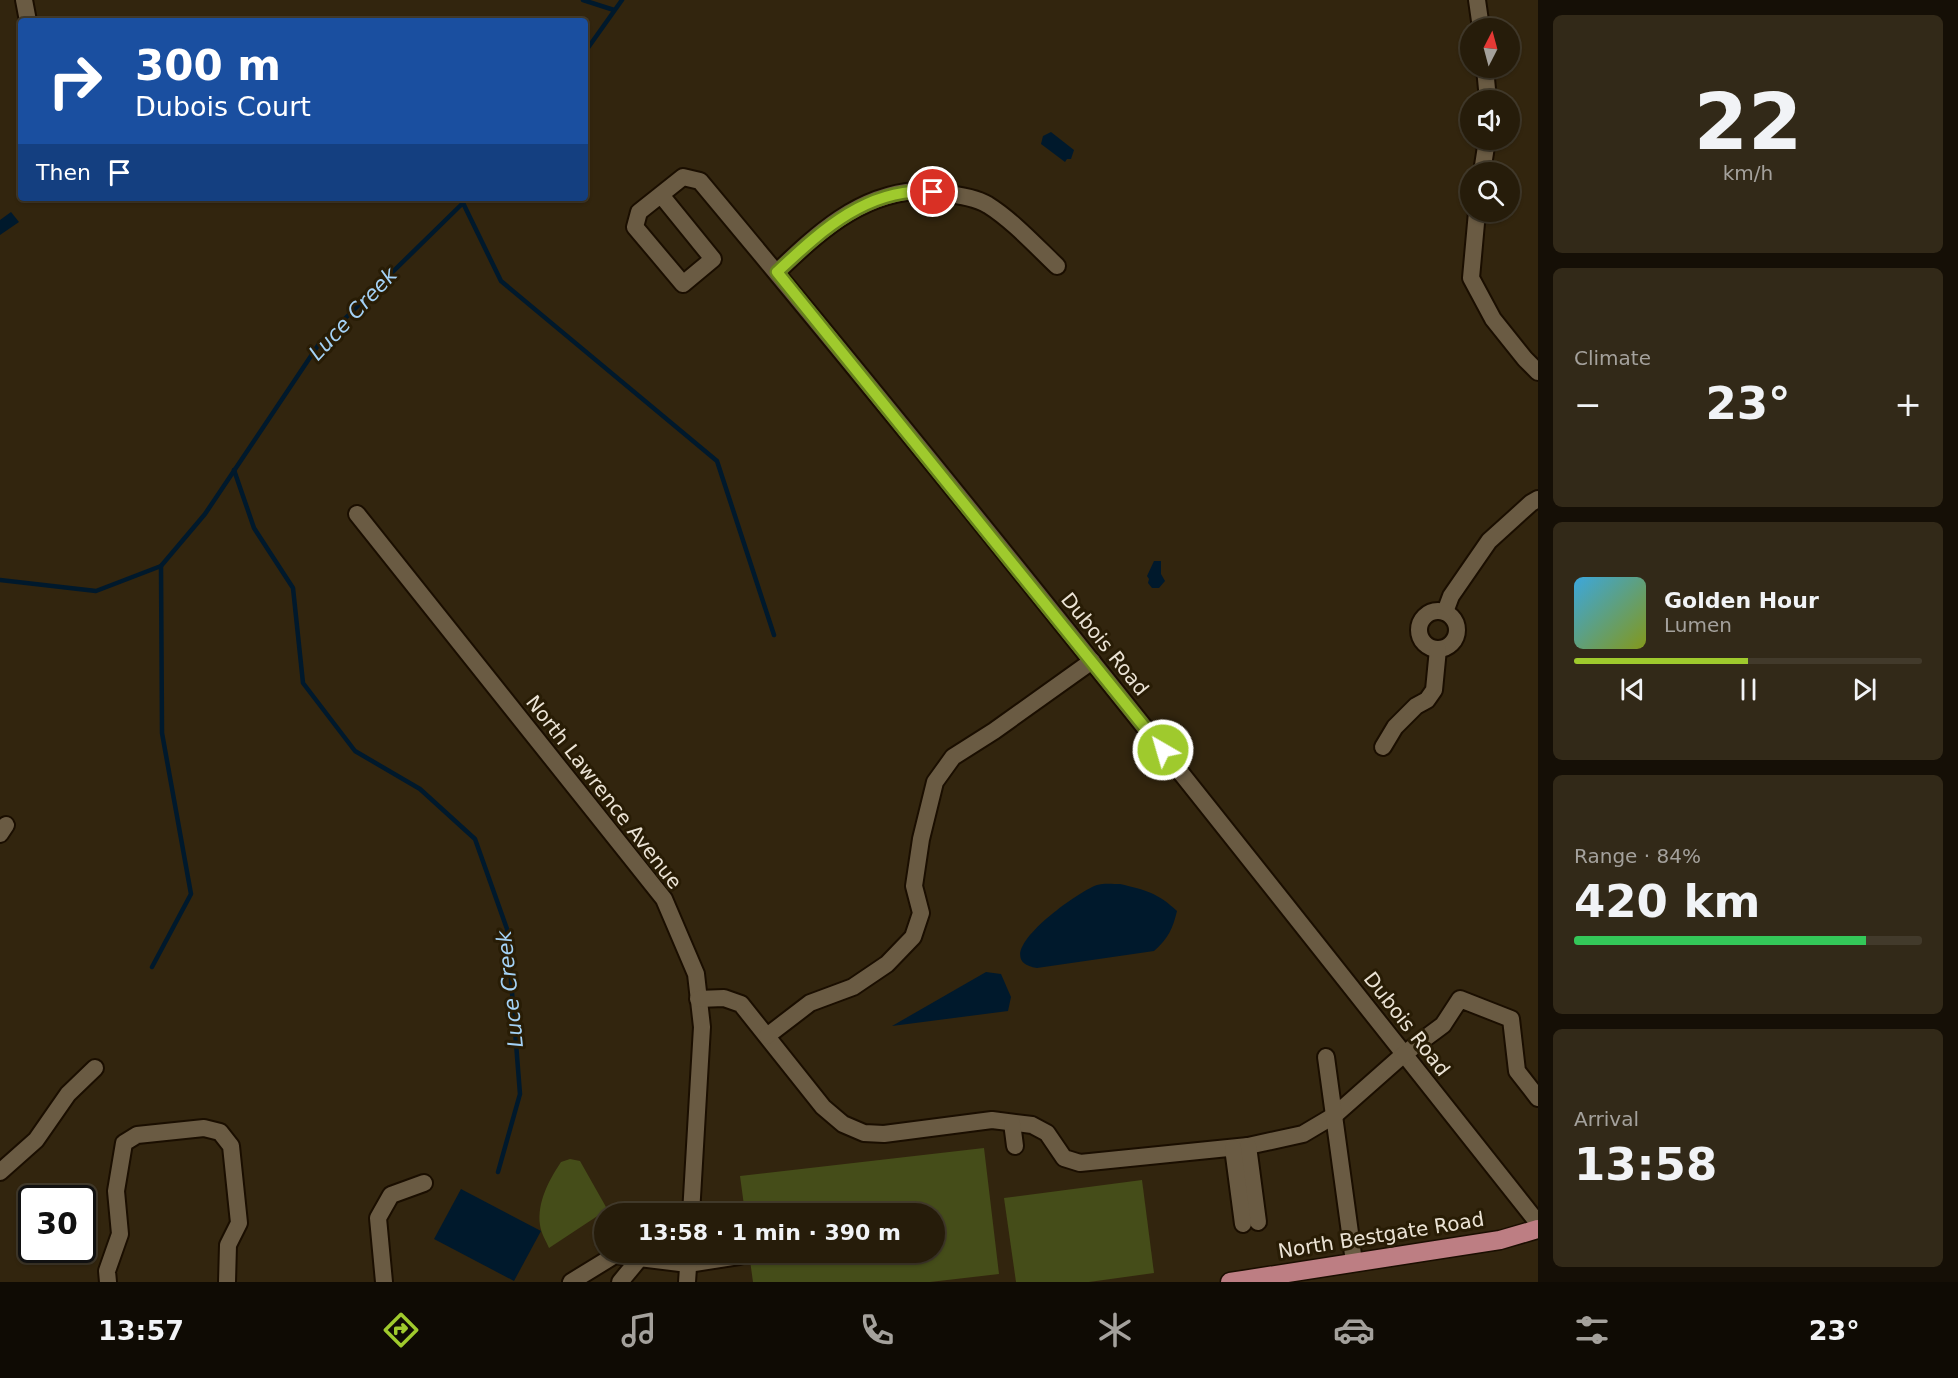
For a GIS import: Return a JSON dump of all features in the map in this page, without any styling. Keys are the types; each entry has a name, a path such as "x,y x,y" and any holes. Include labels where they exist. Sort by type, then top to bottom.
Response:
{"main road":[{"name":"North Bestgate Road","path":"1230,1282 1299,1276 1354,1262 1500,1240 1538,1228"}],"street":[{"path":"24,0 27,18"},
{"path":"1477,0 1479,18"},
{"name":"Dubois Road","path":"661,195 683,177 700,181 777,272 1092,661 1538,1223"},
{"path":"777,272 812,239 846,213 879,199 917,191 958,195 987,204 1057,266"},
{"path":"661,195 714,259 682,284 635,226 639,212 661,195"},
{"path":"1476,222 1471,278 1493,319 1538,372"},
{"path":"1445,612 1451,596 1489,541 1538,499"},
{"name":"North Lawrence Avenue","path":"357,514 664,899 696,974 702,1027 692,1203"},
{"path":"1430,612 1445,612 1455,622 1457,630 1452,644 1438,649 1424,644 1418,630 1420,623 1430,612"},
{"path":"1383,747 1395,727 1416,706 1427,700 1434,690 1438,649"},
{"path":"767,1036 810,1003 853,987 888,964 913,937 921,913 914,886 921,839 935,782 953,757 994,731 1092,661"},
{"path":"699,999 724,998 741,1004 823,1107 843,1124 864,1133 884,1134 992,1120 1032,1125 1047,1133 1065,1158 1080,1163 1240,1147 1303,1134 1335,1115 1404,1054 1443,1025 1460,999 1510,1019 1517,1071 1538,1098"},
{"path":"1326,1057 1354,1262"},
{"path":"0,1172 36,1140 68,1094 95,1068"},
{"path":"1012,1123 1015,1146"},
{"path":"108,1282 107,1271 120,1234 116,1191 124,1143 137,1136 204,1128 220,1132 231,1146 239,1223 228,1245 227,1282"},
{"path":"1240,1147 1250,1223"},
{"path":"384,1282 378,1218 391,1195 424,1183"},
{"path":"572,1282 602,1263"},
{"path":"620,1282 636,1263"},
{"path":"687,1282 688,1263"}],"green space":[{"path":"984,1148 999,1274 930,1282 753,1282 750,1263 945,1263 945,1203 744,1203 740,1176"},
{"path":"570,1159 580,1161 604,1203 594,1203 594,1218 549,1248 542,1234 540,1208 548,1184 561,1162"},
{"path":"1142,1180 1154,1273 1089,1282 1016,1282 1004,1198"}],"water":[{"path":"1051,132 1074,150 1071,159 1065,162 1041,144 1043,136"},
{"path":"11,212 19,222 0,235 0,220"},
{"path":"1154,561 1161,561 1161,574 1165,581 1159,588 1152,588 1148,583 1147,576"},
{"path":"1120,884 1151,893 1177,911 1169,933 1154,951 1037,968 1023,962 1020,952 1027,939 1055,912 1097,885"},
{"path":"986,972 1001,974 1011,997 1008,1011 892,1026"},
{"path":"461,1189 541,1231 514,1281 434,1239"}],"waterway":[{"name":"Luce Creek","path":"583,0 614,10"},
{"name":"Luce Creek","path":"588,48 622,0"},
{"name":"Luce Creek","path":"0,580 96,591 161,566 205,514 319,344 464,201"},
{"path":"463,203 501,281 717,461 774,635"},
{"name":"Luce Creek","path":"234,470 254,528 293,588 303,683 355,751 420,789 475,839 507,929 520,1094 498,1172"},
{"path":"152,967 191,894 162,733 161,566"}],"route":[{"path":"933,192 917,191 879,199 846,213 812,239 777,272 1163,750"}]}
